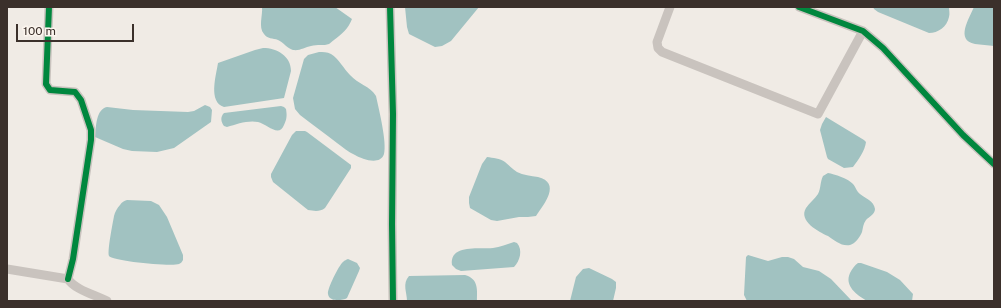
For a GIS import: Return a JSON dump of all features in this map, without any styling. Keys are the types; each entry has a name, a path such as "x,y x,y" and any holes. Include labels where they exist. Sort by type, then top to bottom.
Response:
{"street":[{"path":"49,7 46,84 50,90 75,92 81,100 90,130 91,140 73,259 68,279 71,284 108,301"},
{"path":"390,7 393,114 393,301"},
{"path":"670,7 657,42 658,48 662,52 818,114 863,31"},
{"path":"799,7 863,31 883,48 963,135 994,164"},
{"path":"7,269 68,279"}],"water":[{"path":"262,7 335,7 352,19 349,26 340,36 329,44 313,45 293,50 276,39 265,36 261,28"},
{"path":"405,7 479,7 451,41 442,46 435,47 409,34"},
{"path":"873,7 949,7 949,15 948,21 942,29 929,33 878,12"},
{"path":"974,7 994,7 994,46 975,44 969,42 966,38 965,28"},
{"path":"263,48 278,51 289,61 291,71 284,98 224,107 219,104 216,100 214,88 218,63"},
{"path":"319,52 328,53 334,56 353,78 371,90 376,96 385,149 382,158 379,160 366,160 358,157 300,115 295,109 293,98 304,59 308,55"},
{"path":"205,105 210,107 212,110 211,122 174,148 157,152 132,151 123,149 95,137 96,124 103,108 188,112 194,111"},
{"path":"281,106 286,109 286,121 282,129 279,130 272,129 258,122 242,123 227,127 224,126 221,118 224,113"},
{"path":"826,117 866,142 863,152 853,167 844,168 828,159 820,130"},
{"path":"296,131 307,132 351,165 351,168 325,208 321,210 308,210 273,182 271,177 271,174 292,135"},
{"path":"487,157 501,160 517,172 524,175 538,177 545,180 549,184 550,189 547,200 536,216 497,221 491,220 470,208 469,197 482,164"},
{"path":"828,173 834,174 851,182 859,193 871,202 875,209 872,215 866,220 860,236 850,245 841,244 820,232 807,222 805,217 804,213 806,208 818,194 821,180 823,176"},
{"path":"127,200 151,201 159,205 167,217 183,255 183,260 181,263 166,265 142,263 120,260 109,256 109,243 114,215 121,204"},
{"path":"514,242 519,246 520,252 518,262 514,267 461,271 452,265 452,258 460,251 473,248 493,248"},
{"path":"748,255 768,261 782,257 794,259 803,267 819,271 831,279 852,301 747,301 744,295 746,257"},
{"path":"348,259 357,263 360,268 359,271 347,298 342,300 333,300 328,294 329,287 341,264"},
{"path":"858,263 887,272 900,280 913,294 912,301 867,301 859,296 852,290 849,282 850,273"},
{"path":"589,268 616,282 613,301 570,301 576,277 583,269"},
{"path":"465,275 473,279 475,282 477,289 477,301 407,301 405,285 409,276"}],"cycle path":[{"path":"49,7 46,84 50,90 75,92 81,100 91,130 91,140 73,259 68,279"},
{"path":"390,7 393,114 393,301"},
{"path":"799,7 863,31 883,48 963,135 994,164"}]}
